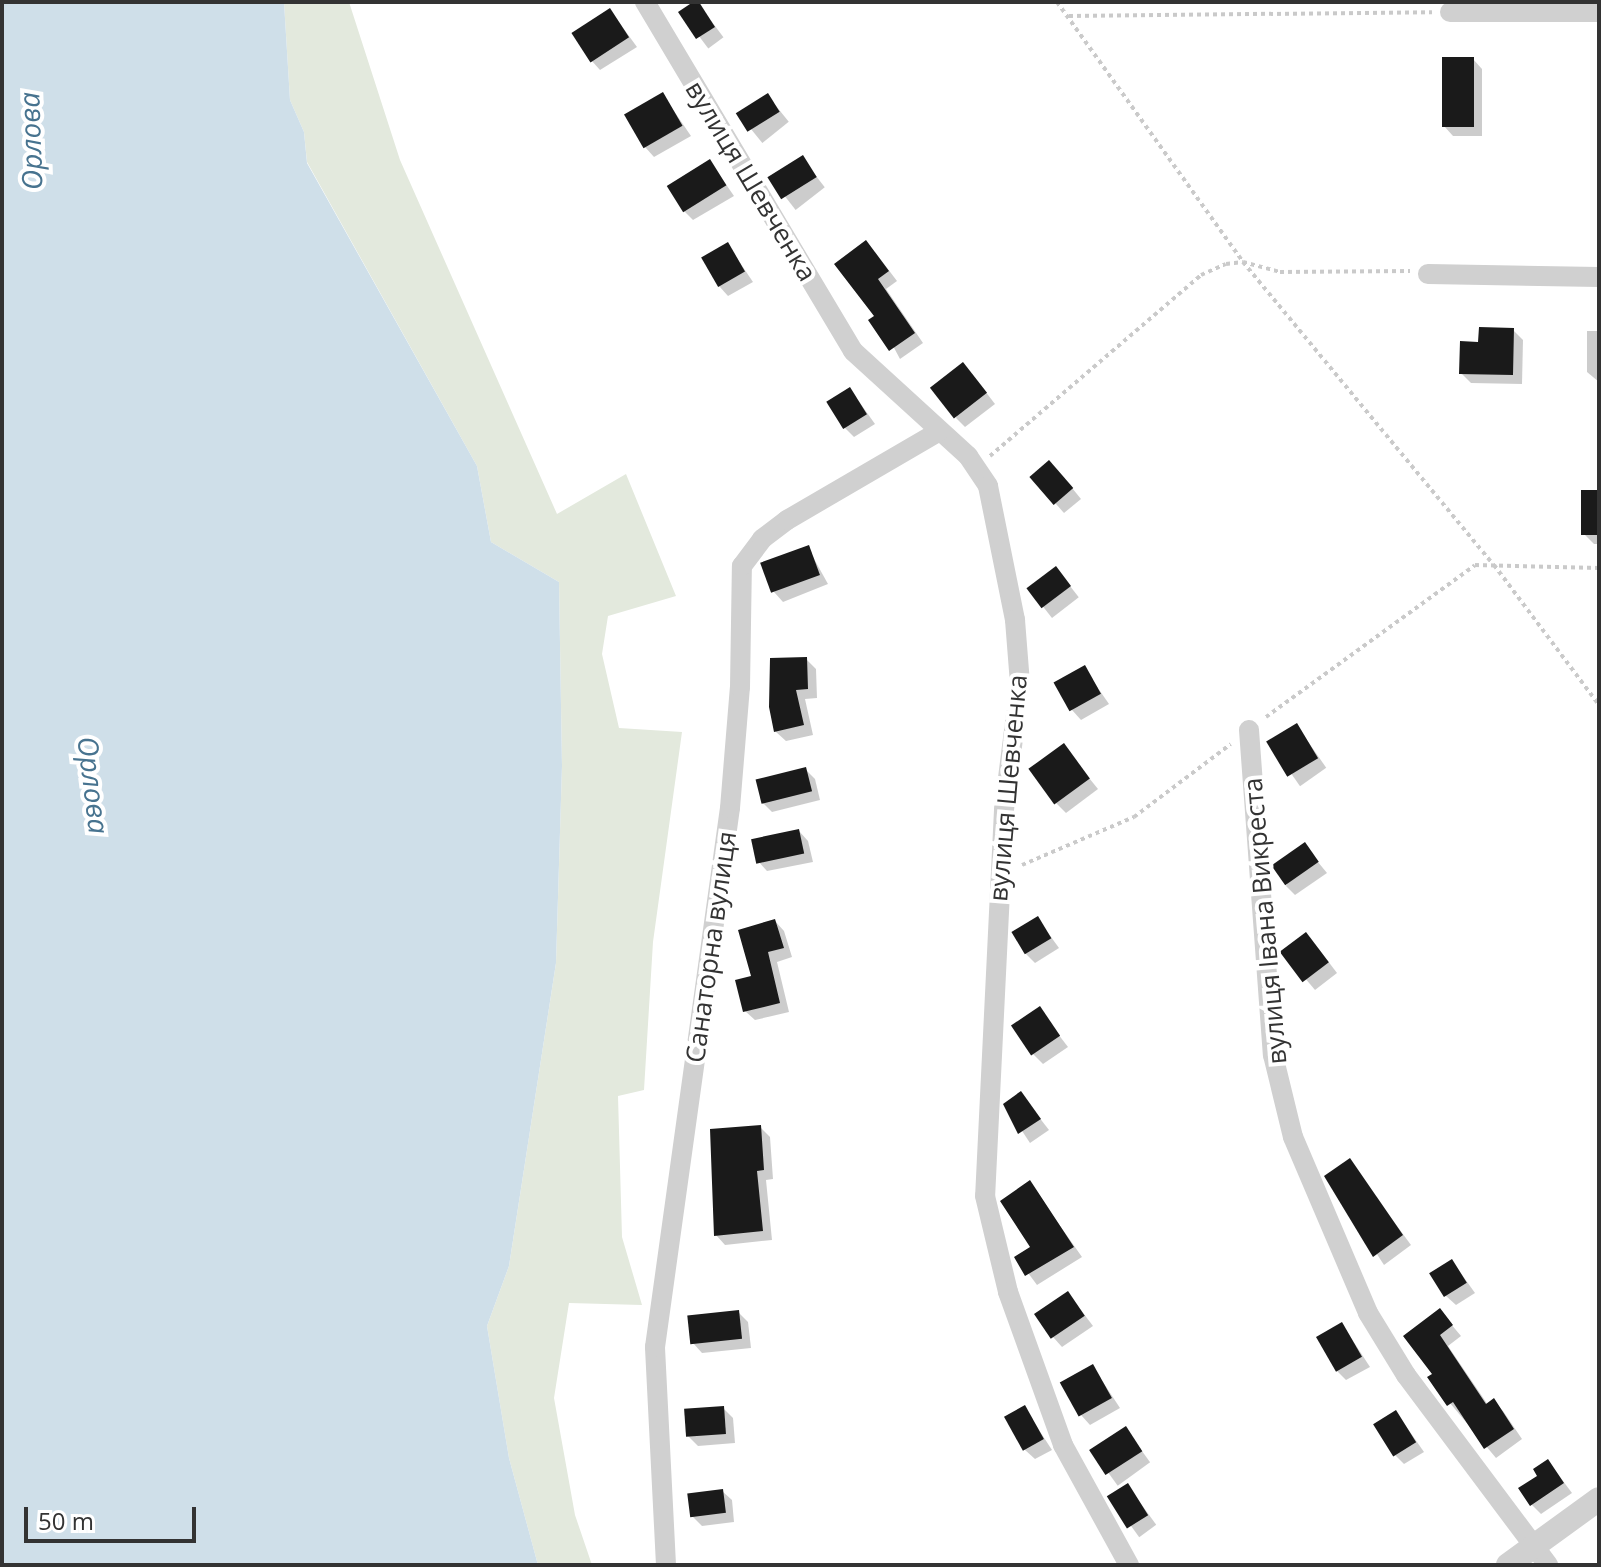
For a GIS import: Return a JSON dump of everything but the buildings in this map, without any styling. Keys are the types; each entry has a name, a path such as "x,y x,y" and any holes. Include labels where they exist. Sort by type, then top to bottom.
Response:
{"street":[{"name":"вулиця Шевченка","path":"645,2 853,351 975,467 998,518 1020,683 1004,810 985,1196 1008,1292 1063,1445 1129,1565"},
{"path":"1450,12 1599,12"},
{"path":"1420,272 1599,277"},
{"name":"Санаторна вулиця","path":"666,1565 655,1347 730,808 742,566 762,539 787,520 938,432"},
{"name":"вулиця Івана Викреста","path":"1249,730 1273,1055 1293,1137 1368,1313 1406,1375 1541,1556"},
{"path":"1508,1565 1541,1556 1599,1499"}],"path":[{"path":"1057,2 1243,262 1494,565 1599,705"},
{"path":"1067,16 1450,12"},
{"path":"975,467 1201,275 1243,262 1280,272 1420,272"},
{"path":"1494,565 1599,568"}],"shaded area":[{"path":"284,2 349,2 400,160 557,514 626,474 676,596 608,616 602,654 619,728 682,732 653,942 644,1090 618,1096 622,1237 642,1305 569,1303 554,1398 575,1515 592,1565 538,1565 509,1458 487,1326 509,1266 556,963 562,766 559,582 491,542 477,466 307,162 304,132 290,100"}],"water":[{"name":"Орлова","path":"2,2 284,2 290,100 304,132 307,163 477,466 491,542 559,582 562,766 556,963 509,1266 487,1326 509,1458 538,1565 2,1565"}]}
